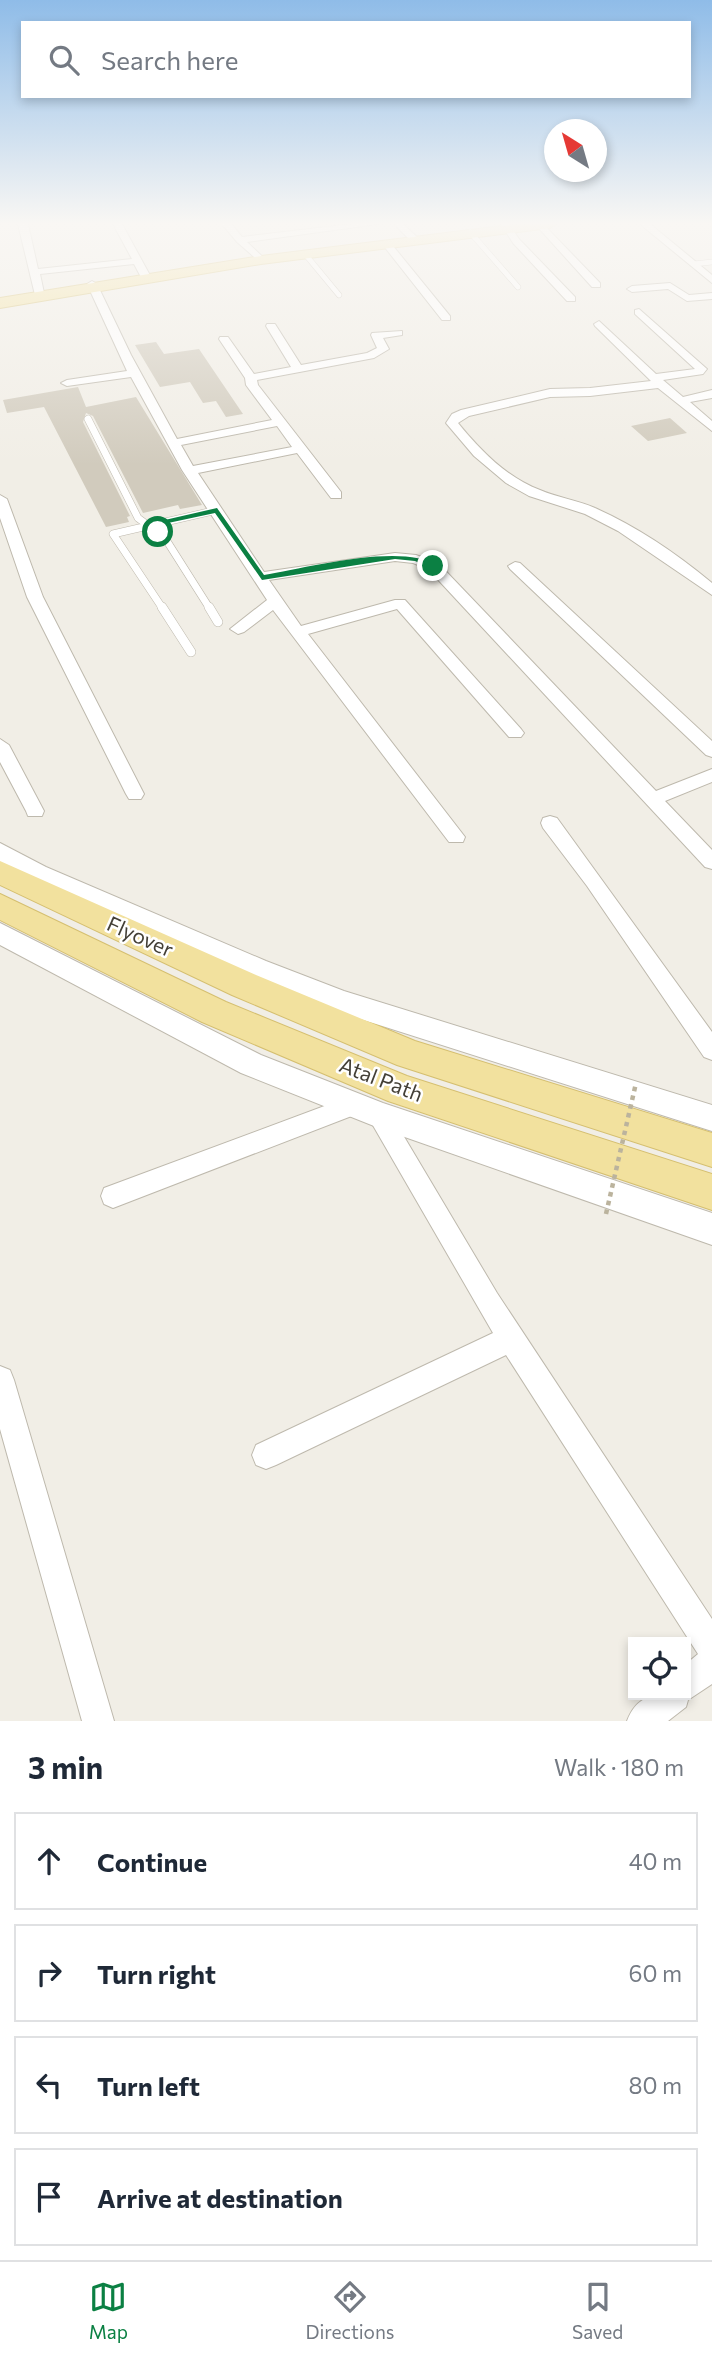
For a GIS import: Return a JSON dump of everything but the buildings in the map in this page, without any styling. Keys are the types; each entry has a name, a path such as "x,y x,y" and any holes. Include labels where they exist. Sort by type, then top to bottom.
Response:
{"main road":[{"name":"Flyover","path":"0,872 244,985 285,991 409,1054 712,1150"},
{"path":"0,906 14,927 53,947"},
{"name":"Atal Path","path":"53,947 401,1090 712,1192"}],"street":[{"path":"101,304 135,373 190,471 275,601 456,837"},
{"path":"435,304 446,318"},
{"path":"639,312 701,369 699,372 590,392 550,393 465,413 452,423 474,451 520,486 587,510 640,537 687,569 712,592"},
{"path":"599,324 656,381 712,427"},
{"path":"271,326 297,368"},
{"path":"251,378 355,360 381,352 382,345 376,335 398,333"},
{"path":"224,339 251,378 252,385 336,495"},
{"path":"68,383 135,373"},
{"path":"679,401 712,394"},
{"path":"174,443 280,422"},
{"path":"190,471 300,449"},
{"path":"0,499 34,597 135,794"},
{"path":"262,578 395,557 416,559 433,566 712,862"},
{"path":"515,566 712,751"},
{"path":"237,629 275,601"},
{"path":"298,632 400,603 514,733"},
{"path":"0,745 35,811"},
{"path":"653,799 712,775"},
{"path":"550,823 594,881 712,1050"},
{"path":"0,852 37,874 285,991 339,1001 712,1118"},
{"path":"53,947 251,1064 367,1110 712,1229"},
{"path":"113,1196 367,1110"},
{"path":"367,1110 712,1647"},
{"path":"266,1455 512,1338"},
{"path":"0,1380 98,1721"},
{"path":"691,1681 712,1663"},
{"path":"643,1721 668,1700"}],"lane":[{"path":"88,419 138,518 165,538 218,622"},
{"path":"191,652 113,534 217,510"}],"path":[{"path":"606,1214 636,1083"}],"route":[{"path":"158,532 147,525 217,510 262,578 395,557 416,559 433,566"}]}
